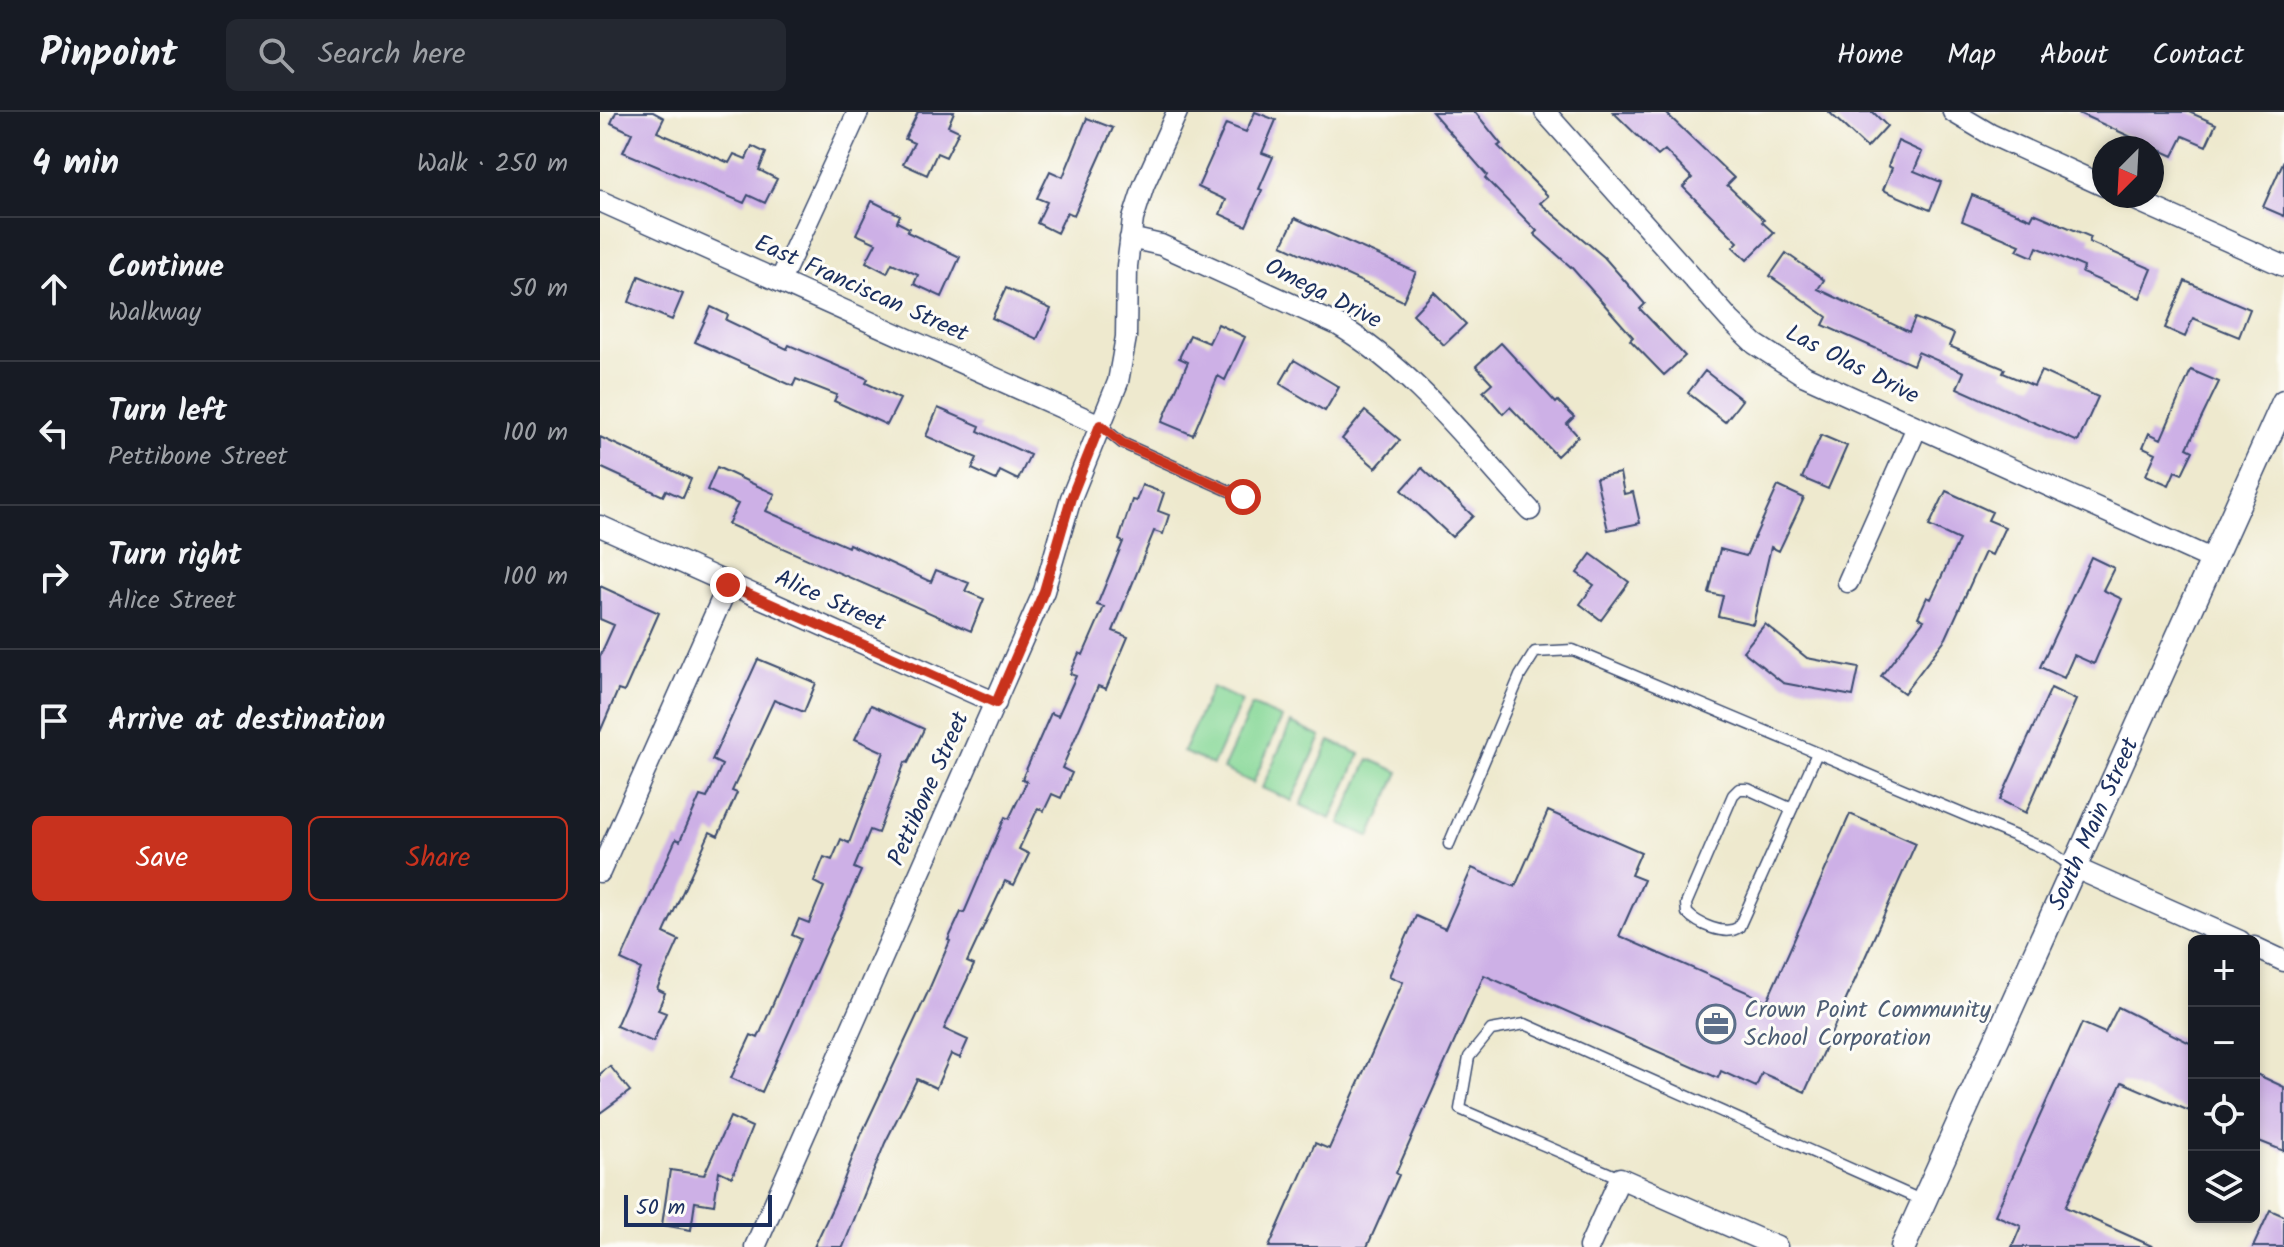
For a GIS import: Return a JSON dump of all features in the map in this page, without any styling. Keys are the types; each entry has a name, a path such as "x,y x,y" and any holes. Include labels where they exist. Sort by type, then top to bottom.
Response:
{"street":[{"path":"780,281 858,112"},
{"name":"Pettibone Street","path":"755,1247 1044,591 1071,498 1118,382 1123,360 1130,238 1138,202 1177,112"},
{"name":"Las Olas Drive","path":"1545,112 1730,320 1755,344 1805,376 2211,559"},
{"path":"1953,112 1990,134 2092,181"},
{"name":"East Franciscan Street","path":"600,201 1100,425"},
{"path":"2154,208 2284,266"},
{"name":"Omega Drive","path":"1130,238 1161,245 1338,325 1363,340 1408,378 1530,510"},
{"name":"South Main Street","path":"1903,1247 2284,402"},
{"path":"1848,582 1917,427"},
{"name":"Alice Street","path":"600,526 996,703"},
{"path":"600,872 728,585"},
{"path":"2073,867 2226,935"},
{"path":"2260,950 2284,961"},
{"path":"1589,1247 1620,1178 1777,1247"}],"lane":[{"path":"1100,425 1122,443 1243,497"},
{"path":"1449,844 1520,676 1535,652 1573,650 2048,850 2073,867"},
{"path":"1792,809 1748,789 1739,789 1733,795 1686,904 1687,913 1692,918 1725,932 1733,932 1739,927 1792,809 1817,753"},
{"path":"1620,1178 1460,1109 1469,1057 1491,1030 1525,1024 1923,1201"}],"green space":[{"path":"1212,687 1242,701 1213,765 1183,752"},
{"path":"1252,705 1282,718 1253,783 1223,769"},
{"path":"1291,723 1321,737 1292,801 1262,788"},
{"path":"1330,741 1360,754 1331,819 1301,805"},
{"path":"1369,759 1399,772 1370,837 1340,823"}],"building":[{"path":"616,112 653,112 664,118 657,132 729,163 734,154 746,159 752,146 766,153 759,170 777,179 765,203 748,195 744,203 623,152 632,133 611,123"},
{"path":"918,112 954,112 948,126 959,131 946,157 937,153 927,175 903,164 914,143 905,139"},
{"path":"1255,112 1276,120 1262,153 1273,157 1246,226 1220,214 1226,200 1198,187 1226,124 1246,132"},
{"path":"1432,112 1475,112 1501,144 1498,146 1548,196 1540,203 1604,257 1645,304 1640,309 1685,356 1664,375 1630,340 1633,337 1572,268 1534,234 1537,231 1485,178 1487,175"},
{"path":"1613,112 1665,112 1734,178 1727,185 1774,233 1747,260 1733,247 1738,242 1683,187 1692,178 1665,150 1658,156"},
{"path":"1829,112 1873,112 1887,126 1867,148"},
{"path":"2076,112 2189,112 2216,124 2206,146 2183,136 2173,156 2164,152 2164,136 2129,136"},
{"path":"1087,118 1113,128 1074,215 1067,212 1057,233 1037,223 1047,202 1037,198 1050,171 1063,177"},
{"path":"1898,141 1922,152 1914,171 1941,182 1930,210 1883,190"},
{"path":"2284,160 2284,216 2263,207"},
{"path":"1972,195 2031,219 2034,213 2091,237 2089,242 2152,269 2140,298 2082,273 2084,267 2037,247 2033,257 2017,250 2020,245 1962,221"},
{"path":"872,201 900,215 897,222 909,228 907,232 960,257 942,297 914,284 918,275 892,263 887,273 866,262 876,243 856,234"},
{"path":"1295,218 1416,272 1403,301 1282,245"},
{"path":"1786,253 1824,280 1818,289 1909,332 1915,318 1954,334 1949,346 2005,369 2003,373 2034,386 2041,371 2098,397 2078,442 1957,388 1964,372 1918,352 1913,365 1823,325 1827,317 1770,276"},
{"path":"639,276 683,294 672,320 629,302"},
{"path":"2185,281 2250,309 2239,337 2193,318 2185,337 2165,328"},
{"path":"1006,288 1051,309 1037,339 992,318"},
{"path":"1434,292 1466,324 1444,345 1413,314"},
{"path":"711,307 728,315 726,320 787,349 789,345 868,379 866,383 900,399 887,425 834,401 837,395 796,379 793,386 695,342"},
{"path":"1218,324 1245,337 1225,380 1218,376 1193,435 1162,422 1188,362 1179,358 1190,335 1209,343"},
{"path":"1501,343 1556,403 1558,401 1574,417 1567,424 1578,436 1557,456 1510,407 1503,414 1483,391 1492,383 1476,366"},
{"path":"1294,360 1339,387 1325,411 1280,384"},
{"path":"2191,370 2219,382 2187,448 2193,451 2182,474 2175,471 2169,485 2146,475 2156,453 2143,447 2149,433 2161,439"},
{"path":"1705,371 1742,400 1725,422 1688,393"},
{"path":"938,408 980,426 978,431 1030,455 1018,480 1000,471 996,480 972,469 977,458 926,436"},
{"path":"1365,411 1400,440 1376,468 1342,439"},
{"path":"1821,435 1847,446 1828,489 1802,478"},
{"path":"600,437 691,479 683,498 666,490 663,496 600,467"},
{"path":"717,467 775,494 766,511 848,547 849,544 931,582 936,570 969,583 965,591 984,599 971,631 728,524 738,504 707,490"},
{"path":"1422,468 1473,516 1452,537 1402,490"},
{"path":"1620,473 1624,494 1633,492 1640,523 1608,530 1596,478"},
{"path":"1142,485 1164,493 1158,511 1169,515 1163,534 1154,531 1113,631 1128,637 1106,689 1098,686 1062,768 1072,773 1061,798 1052,794 1044,811 1038,808 1019,849 1029,854 1014,885 1005,881 967,962 974,965 944,1029 968,1040 960,1058 951,1054 936,1088 917,1079 885,1143 843,1247 814,1247 948,940 961,912 964,913 1005,817 1009,819 1027,781 1022,779 1051,713 1058,716 1076,676 1070,674 1079,653 1083,655 1104,607 1097,605 1123,542 1119,540 1132,500 1136,501"},
{"path":"1778,486 1804,498 1779,551 1771,547 1753,624 1718,616 1723,596 1709,593 1720,549 1746,556"},
{"path":"1946,491 1992,512 1988,520 2005,527 1992,555 1985,552 1946,638 1904,693 1881,676 1924,620 1918,617 1927,597 1931,599 1959,540 1929,526"},
{"path":"1591,554 1629,582 1601,620 1580,604 1594,585 1577,573"},
{"path":"2091,557 2114,568 2103,590 2122,599 2094,664 2074,655 2064,678 2040,667"},
{"path":"600,586 659,613 624,692 618,690 600,732 600,656 614,625 600,619"},
{"path":"1765,624 1807,658 1859,668 1853,696 1783,683 1743,651"},
{"path":"758,659 816,683 804,712 774,700 732,791 737,793 718,836 710,832 664,933 679,940 657,989 665,993 658,1010 666,1013 653,1042 616,1026 641,969 621,960 676,839 680,841 700,796 707,798 722,765 712,760"},
{"path":"2051,688 2076,700 2026,813 2000,800"},
{"path":"871,705 924,729 908,763 905,762 878,833 870,830 854,868 861,871 762,1092 731,1078 751,1035 758,1038 801,939 792,935 799,919 809,923 824,887 814,882 824,857 832,860 841,839 849,843 884,752 855,739"},
{"name":"Crown Point Community School Corporation","path":"1548,811 1641,852 1631,875 1644,880 1619,936 1767,1001 1850,814 1916,843 1805,1092 1762,1073 1756,1087 1721,1071 1718,1078 1484,975 1396,1173 1399,1175 1367,1247 1269,1247 1315,1143 1329,1149 1375,1046 1403,982 1389,976 1416,916 1445,929 1472,868 1515,887"},
{"path":"2118,1007 2188,1042 2188,1110 2122,1082 2065,1207 2154,1247 2012,1247 2021,1226 1995,1215 2082,1023 2105,1033"},
{"path":"610,1066 630,1091 600,1113 600,1074"},
{"path":"2260,1076 2284,1087 2284,1151 2260,1141"},
{"path":"730,1117 752,1127 732,1177 719,1171 714,1205 695,1202 691,1230 662,1225 670,1170 704,1175"},
{"path":"2270,1210 2284,1216 2284,1247 2253,1247"}],"place":[{"name":"Crown Point Community School Corporation","path":"1716,1024"}],"route":[{"path":"728,585 996,703 1044,591 1071,498 1100,425 1122,443 1243,497"}]}
